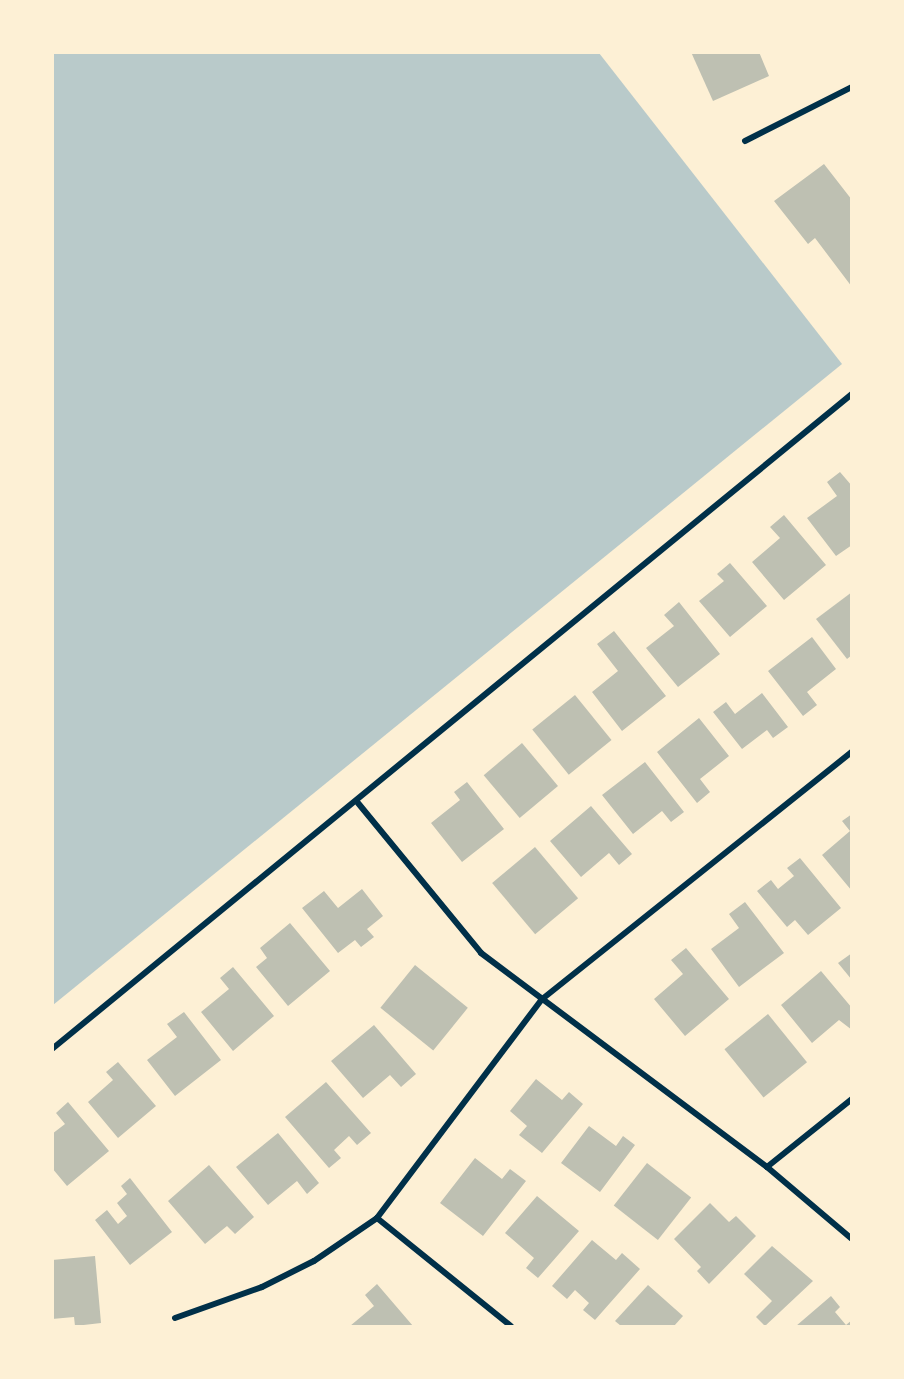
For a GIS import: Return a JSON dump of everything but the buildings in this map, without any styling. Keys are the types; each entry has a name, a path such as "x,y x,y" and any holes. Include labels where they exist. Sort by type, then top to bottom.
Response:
{"street":[{"path":"745,141 852,87"},
{"path":"52,1049 358,804 852,394"},
{"path":"175,1318 262,1287 314,1261 377,1218 541,1000 852,752"},
{"path":"358,804 481,953 767,1167 852,1239"},
{"path":"767,1167 852,1099"},
{"path":"377,1218 511,1326"}],"shaded area":[{"path":"53,52 599,53 842,364 53,1005"}]}
